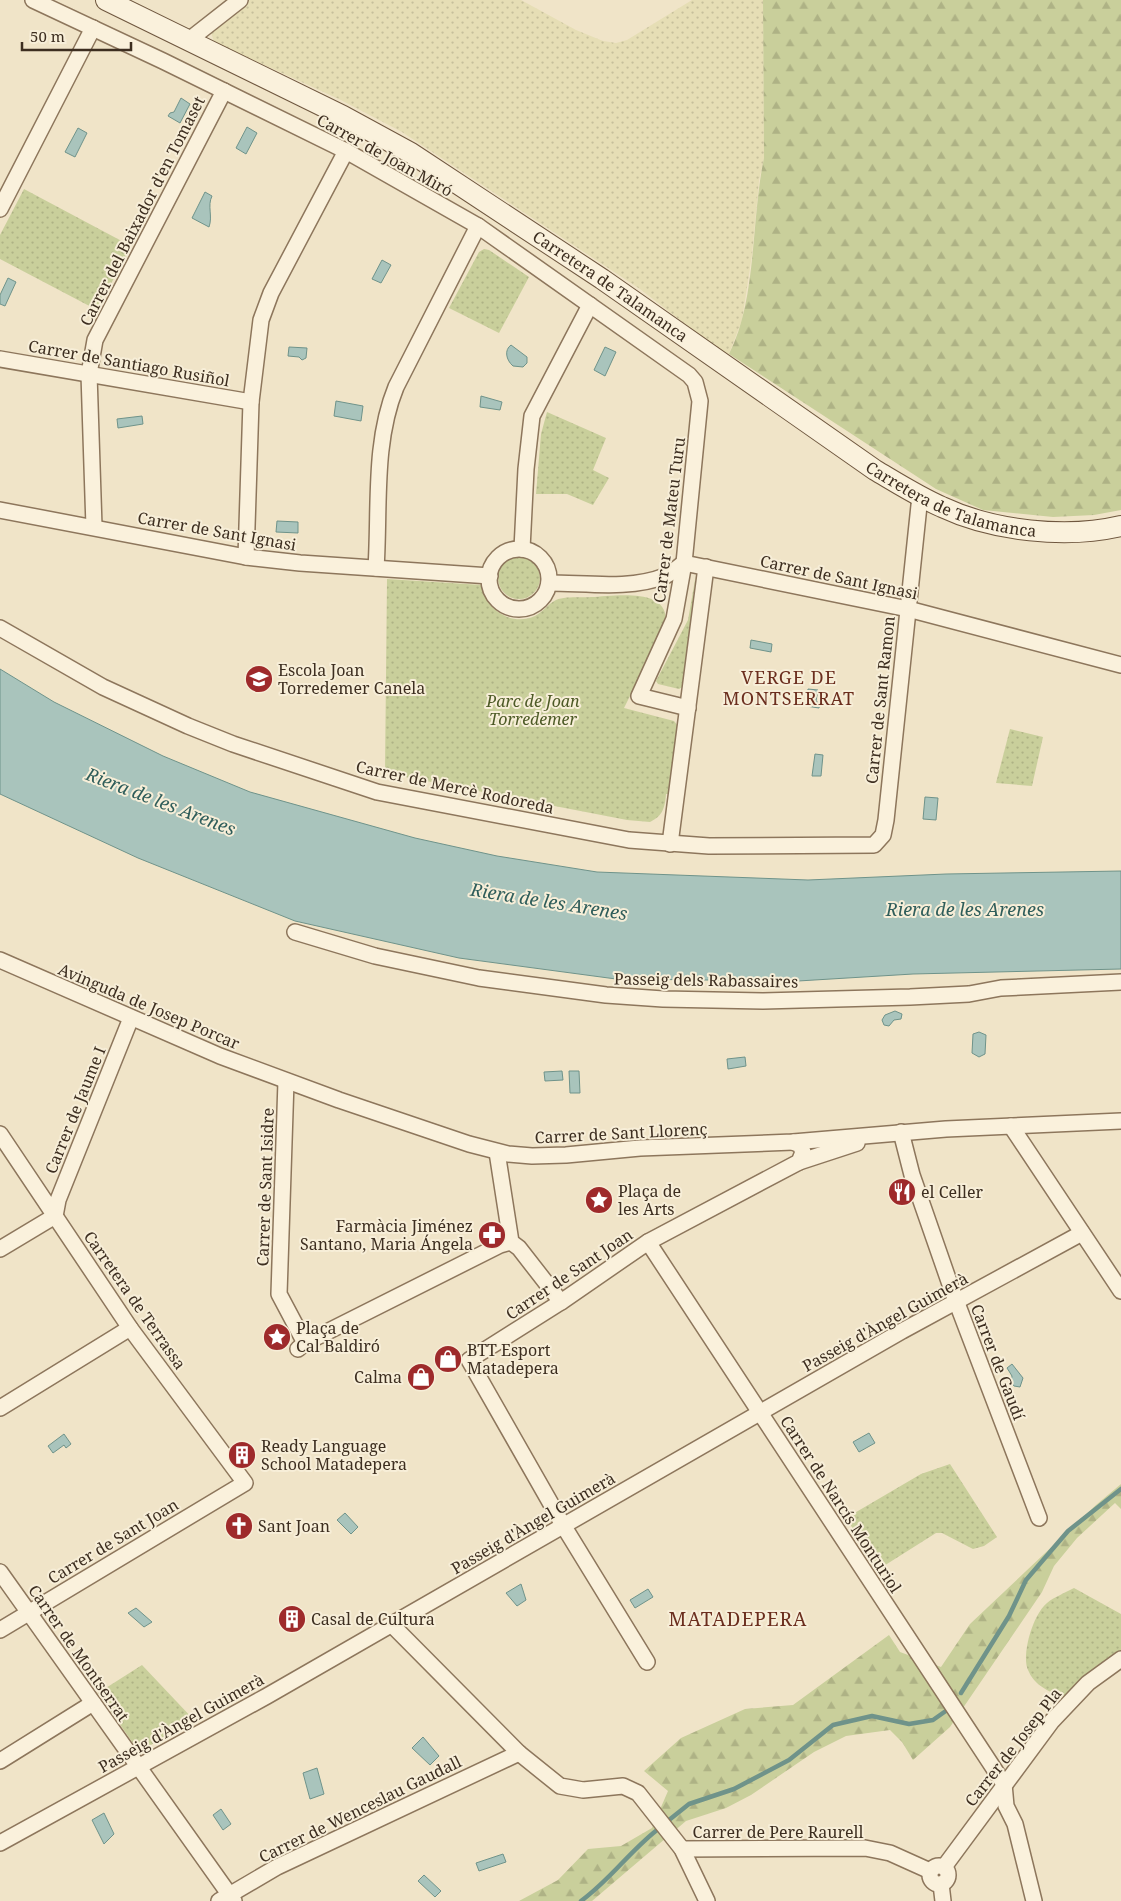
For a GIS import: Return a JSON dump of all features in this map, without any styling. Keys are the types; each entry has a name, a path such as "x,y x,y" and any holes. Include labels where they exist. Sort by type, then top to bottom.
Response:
{"street":[{"name":"Carrer de Joan Miró","path":"33,0 346,151 478,226 689,375 695,382"},
{"name":"Carretera de Talamanca","path":"106,0 343,116 410,153 602,279 875,470 943,508 991,525 1020,530 1065,531 1121,526"},
{"path":"189,40 240,0"},
{"path":"0,209 94,28"},
{"name":"Carrer del Baixador d'en Tomaset","path":"94,527 89,374 95,340 224,91"},
{"path":"246,557 251,402 258,334 266,306 346,151"},
{"path":"376,568 380,469 386,415 396,387 478,226"},
{"path":"522,549 527,453 532,416 590,305"},
{"name":"Carrer de Santiago Rusiñol","path":"0,358 251,402"},
{"name":"Carrer de Mateu Turu","path":"688,708 639,696 674,619 684,563 700,417 700,401 695,382"},
{"name":"Carrer de Sant Ramon","path":"874,845 883,836 886,820 920,496"},
{"name":"Carrer de Sant Ignasi","path":"0,510 246,557 300,563 490,576"},
{"path":"522,549 532,552 541,559 546,567 549,583 545,593 538,602 521,609 510,607 500,602 494,595 490,576 496,560 506,552 522,549"},
{"path":"549,583 614,584 635,582 665,576 684,563"},
{"name":"Carrer de Sant Ignasi","path":"684,563 908,609 1121,666"},
{"path":"670,844 706,567"},
{"name":"Carrer de Mercè Rodoreda","path":"0,628 103,688 188,726 377,792 629,840 670,844 773,847 874,845"},
{"name":"Passeig dels Rabassaires","path":"295,932 375,956 479,978 606,995 663,999 762,1002 910,997 969,994 1001,988 1121,982"},
{"name":"Avinguda de Josep Porcar","path":"0,960 220,1056 286,1081"},
{"name":"Carrer de Jaume I","path":"55,1216 58,1200 131,1018"},
{"name":"Carrer de Sant Llorenç","path":"286,1081 469,1144 497,1152 532,1156 566,1155 640,1148 791,1142 901,1132 1121,1121"},
{"name":"Carrer de Sant Isidre","path":"286,1081 279,1294 301,1346 500,1245 511,1242"},
{"path":"1011,1126 1121,1291"},
{"name":"Carrer de Gaudí","path":"901,1132 912,1175 957,1301 1039,1518"},
{"name":"Carretera de Terrassa","path":"0,1134 130,1328 245,1483"},
{"name":"Carrer de Sant Joan","path":"563,1525 469,1360 561,1302 648,1242 797,1163 882,1134"},
{"path":"791,1142 783,1146 781,1157 788,1164 797,1163"},
{"path":"497,1152 511,1242 519,1248 561,1302"},
{"path":"0,1249 55,1216"},
{"name":"Passeig d'Àngel Guimerà","path":"0,1843 392,1625 563,1525 957,1301 1082,1233"},
{"name":"Carrer de Narcís Monturiol","path":"648,1242 1004,1784"},
{"path":"0,1408 130,1328"},
{"name":"Carrer de Sant Joan","path":"0,1630 245,1483"},
{"path":"563,1525 646,1662"},
{"name":"Carrer de Montserrat","path":"0,1572 138,1766 228,1899"},
{"path":"392,1625 519,1753 560,1786 583,1790 623,1786 638,1793 682,1849 707,1901"},
{"name":"Carrer de Josep Pla","path":"937,1869 1070,1700 1088,1683 1121,1659"},
{"path":"0,1760 93,1703"},
{"name":"Carrer de Wenceslau Gaudall","path":"228,1899 277,1867 519,1753"},
{"path":"1004,1784 1006,1806 1015,1824 1034,1901"},
{"name":"Carrer de Pere Raurell","path":"682,1849 865,1848 890,1853 937,1869"},
{"path":"937,1869 948,1875 947,1880 942,1884 943,1901"}],"shaded area":[{"path":"249,0 521,0 576,30 603,41 616,43 627,40 692,0 763,0 764,158 759,181 752,255 742,320 729,354 721,352 640,289 402,132 341,100 214,42 211,32"}],"green space":[{"path":"763,0 1121,0 1121,510 1094,515 1053,517 983,510 936,489 729,354 738,333 749,284 764,158"},
{"path":"24,189 131,246 97,310 0,259 0,235"},
{"path":"484,249 489,250 529,277 499,333 449,308 479,252"},
{"path":"547,412 606,438 593,470 609,478 593,505 567,494 536,494 541,434"},
{"path":"523,557 531,560 537,566 540,578 537,590 531,596 515,599 507,596 501,590 498,574 501,566 507,560"},
{"path":"696,574 684,686 679,689 658,684 656,681 688,620"},
{"name":"Parc de Joan Torredemer","path":"387,579 482,585 488,602 494,608 501,614 517,619 535,616 553,601 564,598 627,595 651,599 660,604 665,613 665,626 624,708 674,721 678,726 671,794 666,794 661,814 650,822 627,820 385,773"},
{"path":"1010,729 1043,737 1032,786 996,783"},
{"path":"950,1464 997,1537 984,1546 973,1549 942,1533 936,1533 879,1569 846,1518 921,1474"},
{"path":"1121,1484 1121,1509 1115,1503 1077,1538 1054,1566 1042,1592 950,1727 913,1760 902,1742 890,1730 846,1736 814,1752 751,1795 726,1808 686,1821 592,1901 519,1901 558,1880 588,1849 621,1846 652,1828 668,1791 644,1771 681,1738 745,1709 793,1705 889,1635 900,1652 941,1667 970,1624 1096,1505"},
{"path":"1074,1588 1121,1614 1121,1659 1070,1700 1046,1690 1032,1678 1026,1656 1029,1636 1037,1616 1047,1603"},
{"path":"142,1665 194,1720 144,1749 135,1746 98,1693"}],"water":[{"path":"181,98 190,104 180,123 168,116 174,112"},
{"path":"247,127 257,133 246,154 236,148"},
{"path":"78,128 87,133 75,157 65,152"},
{"path":"205,192 212,196 209,227 192,218"},
{"path":"382,260 391,265 381,283 372,279"},
{"path":"8,278 16,282 5,306 0,304 0,295"},
{"path":"511,345 527,357 527,363 523,367 513,366 509,361 507,350"},
{"path":"289,347 307,348 306,358 302,360 299,357 288,356"},
{"path":"605,347 616,352 605,376 594,370"},
{"path":"481,396 502,402 500,410 480,407"},
{"path":"336,401 363,406 361,421 334,416"},
{"path":"142,416 143,424 118,428 117,419"},
{"path":"277,521 298,522 298,533 276,532"},
{"path":"751,640 772,644 771,652 750,648"},
{"name":"Riera de les Arenes","path":"0,669 54,702 163,756 250,792 415,838 497,856 597,872 808,880 946,874 1121,871 1121,969 913,974 798,981 616,979 459,958 295,921 138,858 0,794"},
{"path":"808,689 818,690 816,701 820,704 819,708 806,706"},
{"path":"815,754 823,755 821,776 812,776"},
{"path":"925,797 938,798 936,820 923,819"},
{"path":"895,1011 902,1014 901,1019 894,1020 889,1026 884,1025 882,1020 885,1015"},
{"path":"979,1032 986,1035 985,1054 979,1057 972,1053 973,1034"},
{"path":"745,1057 746,1066 728,1069 727,1059"},
{"path":"562,1071 563,1080 545,1081 544,1072"},
{"path":"569,1071 579,1071 580,1093 570,1093"},
{"path":"1012,1364 1023,1378 1020,1387 1014,1386 1011,1382 1012,1376 1007,1368"},
{"path":"869,1433 875,1443 859,1452 853,1442"},
{"path":"64,1434 71,1444 66,1448 64,1445 53,1453 48,1446"},
{"path":"345,1513 358,1527 351,1534 337,1520"},
{"path":"521,1584 526,1600 517,1606 506,1593"},
{"path":"648,1589 653,1597 635,1608 630,1600"},
{"path":"136,1608 152,1622 144,1627 128,1613"},
{"path":"423,1737 439,1756 430,1765 412,1748"},
{"path":"317,1768 324,1794 310,1799 303,1773"},
{"path":"221,1809 231,1824 223,1830 213,1815"},
{"path":"104,1813 114,1834 104,1844 92,1820"},
{"path":"503,1854 506,1862 479,1871 476,1863"},
{"path":"424,1875 441,1891 435,1897 418,1881"}],"waterway":[{"path":"961,1693 1009,1616 1026,1580 1068,1531 1121,1489"},
{"path":"669,1820 689,1804 734,1789 789,1760 833,1725 872,1716 909,1724 933,1720 950,1708"},
{"path":"581,1901 657,1830"}],"place":[{"name":"Escola Joan Torredemer Canela","path":"259,679"},
{"name":"el Celler","path":"902,1192"},
{"name":"Plaça de les Arts","path":"599,1200"},
{"name":"Farmàcia Jiménez Santano, Maria Ángela","path":"492,1235"},
{"name":"Plaça de Cal Baldiró","path":"277,1337"},
{"name":"BTT Esport Matadepera","path":"448,1359"},
{"name":"Calma","path":"421,1377"},
{"name":"Ready Language School Matadepera","path":"242,1455"},
{"name":"Sant Joan","path":"239,1526"},
{"name":"Casal de Cultura","path":"292,1619"}],"district":[{"name":"VERGE DE MONTSERRAT","path":"789,688"},
{"name":"MATADEPERA","path":"738,1619"}]}
